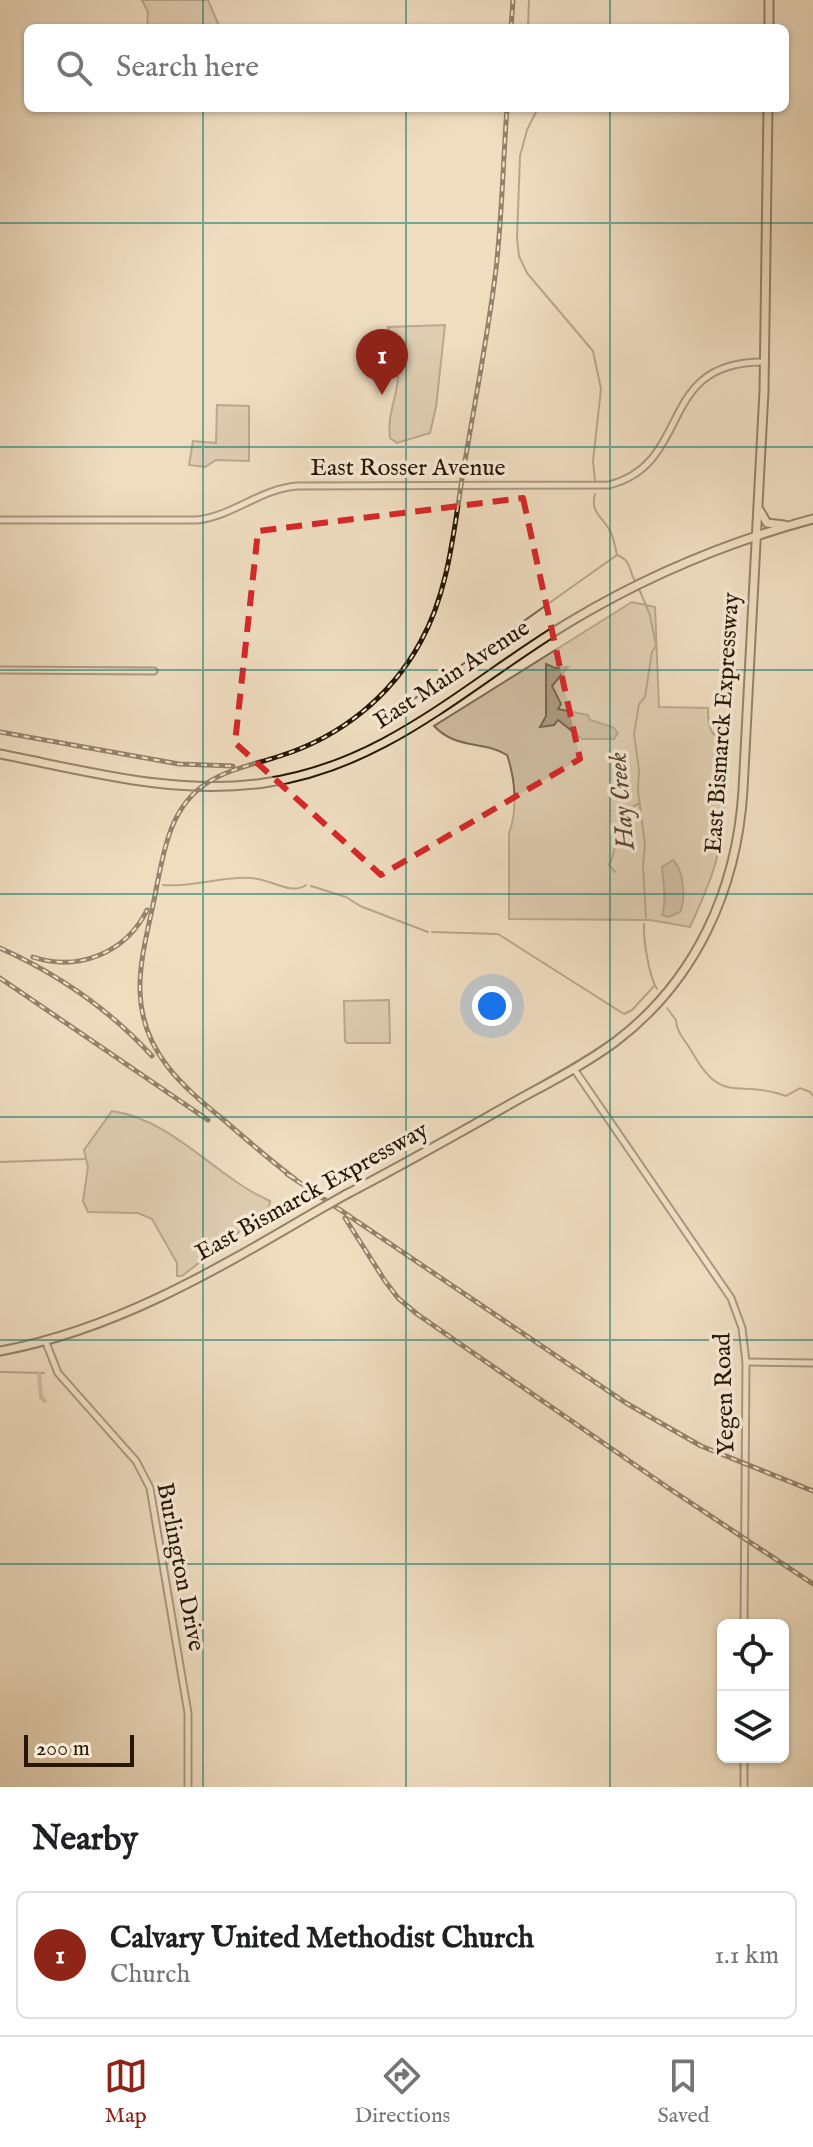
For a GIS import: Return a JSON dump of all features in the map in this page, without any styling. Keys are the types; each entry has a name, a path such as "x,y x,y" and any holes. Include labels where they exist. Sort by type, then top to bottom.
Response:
{"main road":[{"path":"769,0 769,24"},
{"name":"East Bismarck Expressway","path":"0,1351 102,1322 161,1297 573,1069 619,1039 661,999 697,952 723,898 736,851 741,811 765,362 768,112"},
{"path":"758,508 770,524 794,524"},
{"name":"East Main Avenue","path":"0,754 182,786 250,785 317,771 402,735 535,644 597,606 661,574 757,536 813,519"}],"street":[{"name":"East Rosser Avenue","path":"0,520 197,520 225,513 271,491 297,486 596,487 625,480 649,464 662,447 686,398 703,379 732,365 765,362"},
{"path":"0,670 154,671"},
{"name":"Yegen Road","path":"573,1069 731,1298 742,1328 746,1362 744,1619"},
{"name":"Burlington Drive","path":"45,1340 58,1373 132,1457 149,1485 188,1712 188,1787"},
{"path":"746,1362 813,1363"},
{"path":"744,1763 744,1787"}],"highlighted area":[{"path":"523,498 580,759 381,875 235,743 258,531"}],"shaded area":[{"path":"142,0 208,0 218,24 147,24 148,12"},
{"path":"445,325 430,433 397,443 390,438 389,429 398,364 388,327"},
{"path":"217,405 249,406 249,461 216,460 205,467 189,465 193,441 216,443"},
{"path":"632,602 655,607 659,707 708,708 713,734 728,741 722,831 708,886 690,927 650,920 509,919 509,833 514,814 514,794 507,755 452,739 434,726"},
{"path":"546,664 555,668 568,667 552,686 561,704 558,709 588,715 590,720 613,727 618,733 614,739 582,739 558,720 554,725 540,727 546,716"},
{"path":"673,860 682,878 683,900 680,912 669,917 662,915 662,867"},
{"path":"389,1000 390,1043 345,1041 344,1001"},
{"path":"112,1111 134,1116 175,1137 250,1191 270,1201 269,1209 182,1276 177,1276 177,1263 152,1219 138,1213 88,1212 83,1201 88,1167 84,1150"}],"waterway":[{"name":"Hay Creek","path":"528,24 529,0"},
{"name":"Hay Creek","path":"536,112 520,156 519,256 527,273 593,351 601,389 593,461 595,481"},
{"name":"Hay Creek","path":"595,494 595,509 611,532 617,555 627,563 635,581"},
{"path":"411,701 617,555"},
{"name":"Hay Creek","path":"639,589 650,615 656,646 652,652 645,697 639,704 634,734 645,845 646,918"},
{"path":"615,872 609,865 622,822 626,814 640,803"},
{"path":"163,885 240,878 258,879 294,889 306,885"},
{"path":"311,886 346,897 360,906 428,932"},
{"name":"Hay Creek","path":"644,924 647,957 657,989"},
{"path":"432,932 498,934 624,1014 632,1010 655,985"},
{"name":"Hay Creek","path":"667,1008 703,1069 713,1080 732,1088 769,1091 786,1096 800,1088 813,1096"},
{"path":"0,1162 85,1159"},
{"path":"0,1372 44,1373"},
{"path":"39,1373 41,1397 45,1401"}],"railway":[{"path":"511,24 513,0"},
{"path":"295,1179 194,1095 156,1050 142,1013 141,966 145,941 162,860 171,830 185,804 207,783 224,774 302,748 362,712 395,680 431,621 450,556 489,318 498,249 507,112"},
{"path":"0,732 179,764 233,766"},
{"path":"33,957 67,962 99,955 127,938 147,910"},
{"path":"0,948 82,994 152,1056"},
{"path":"0,978 208,1120"},
{"path":"287,1174 626,1403 701,1446 813,1491"},
{"path":"345,1218 385,1281 398,1298 417,1314 813,1584"}],"place":[{"name":"Calvary United Methodist Church","path":"382,395"}]}
